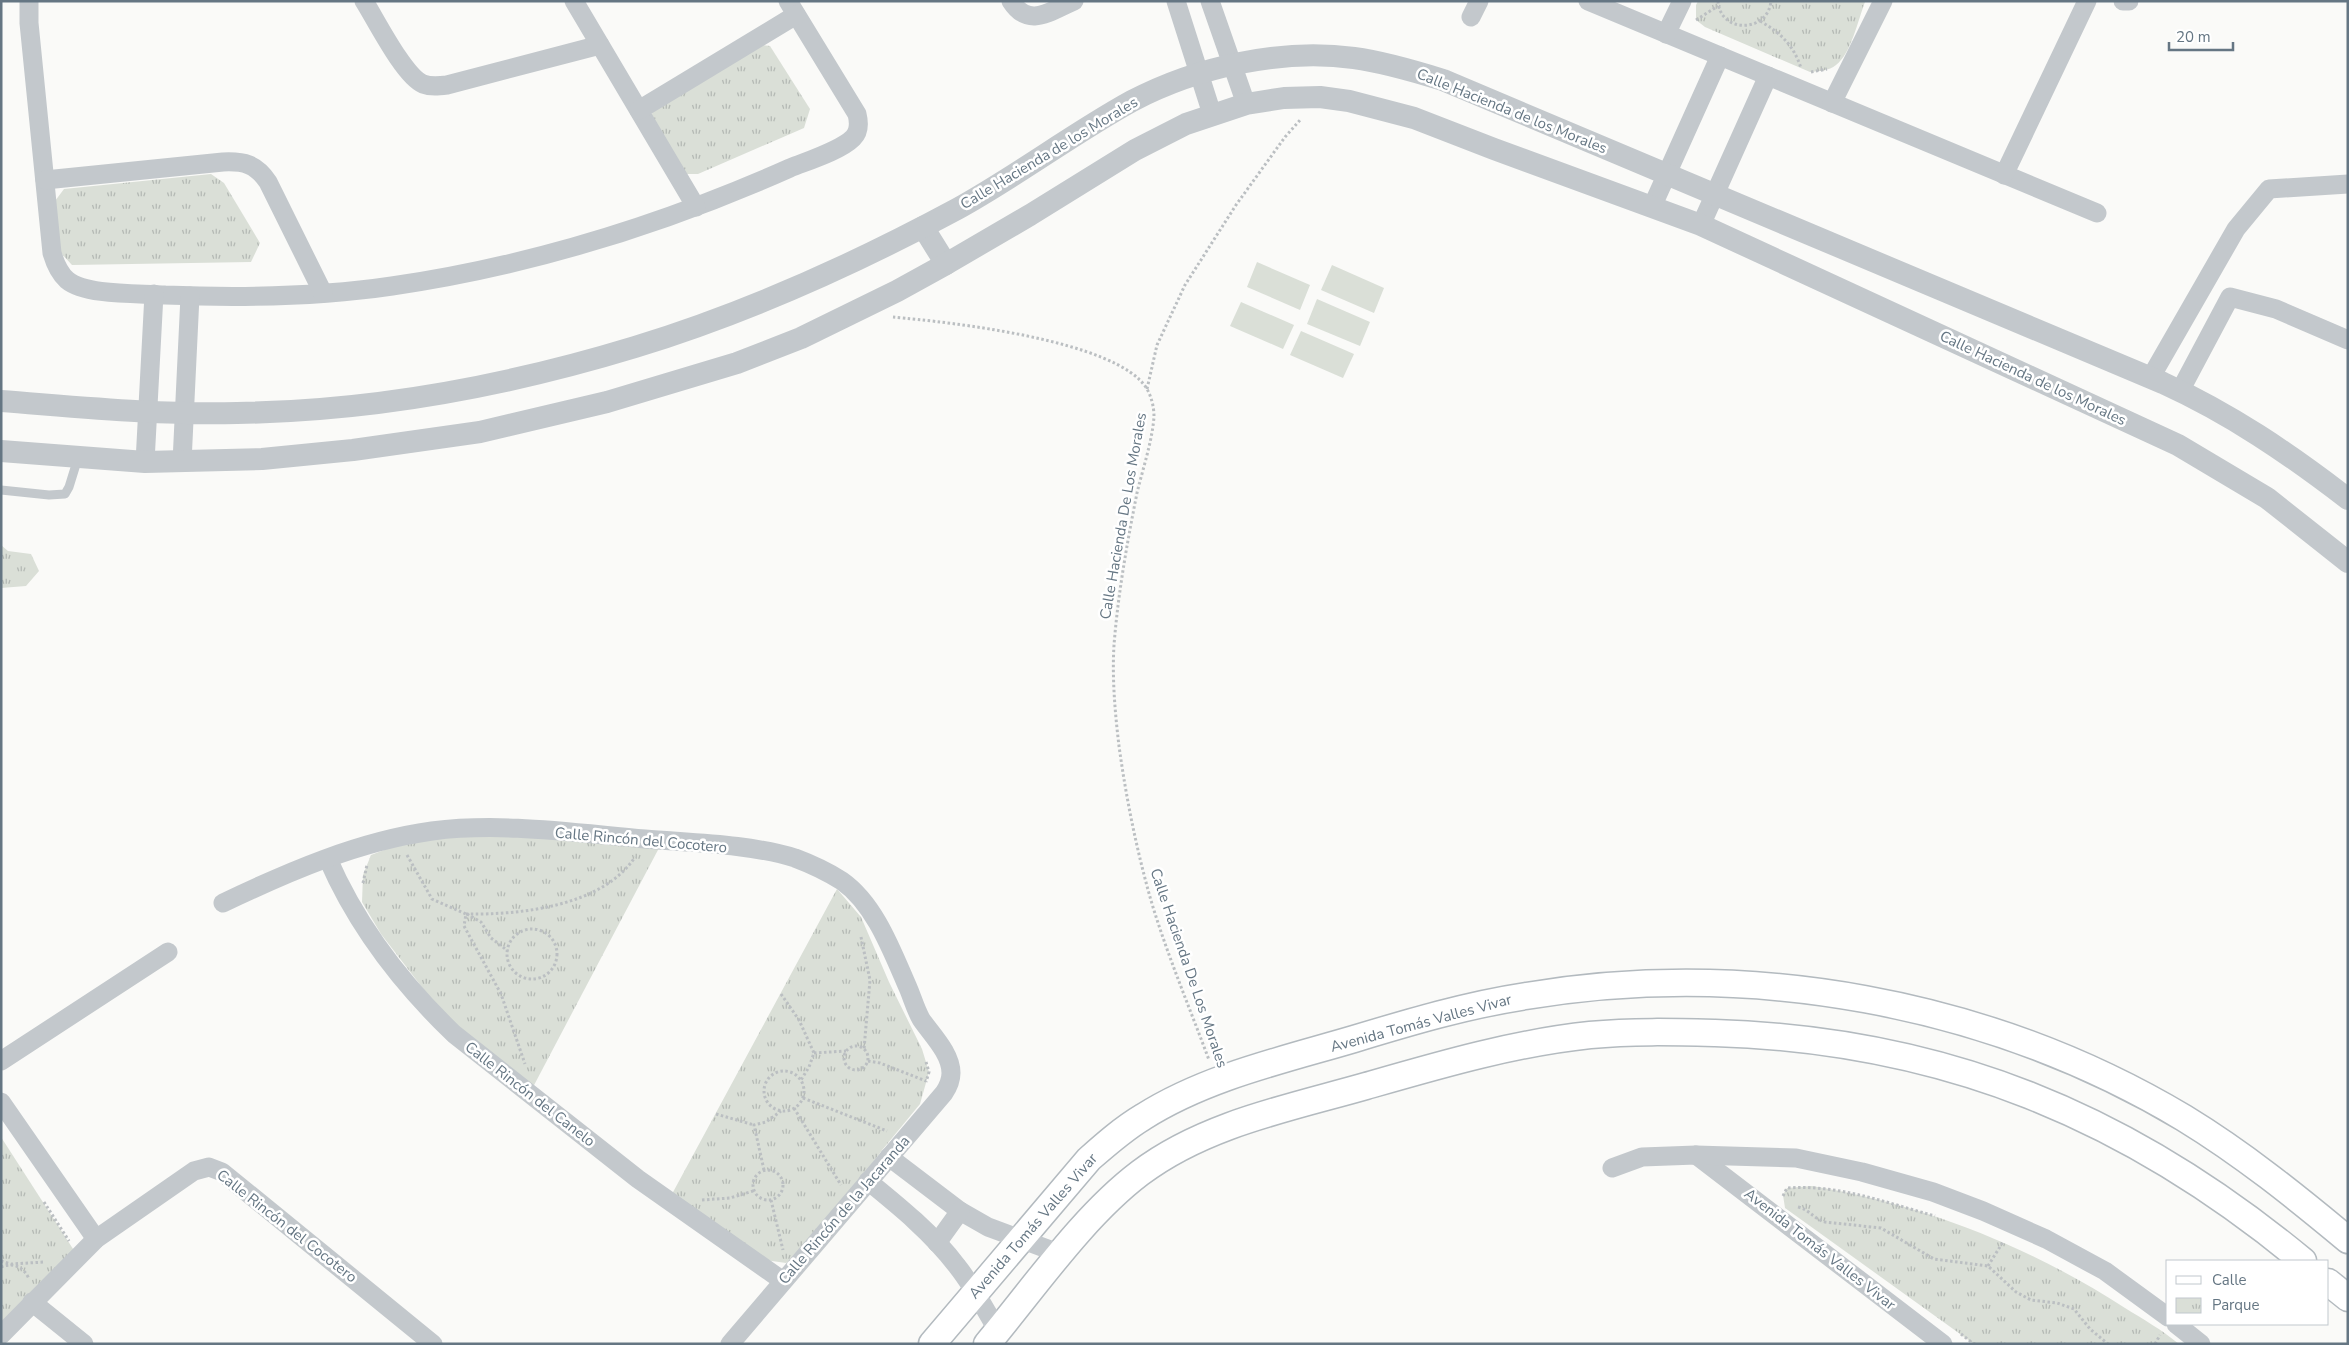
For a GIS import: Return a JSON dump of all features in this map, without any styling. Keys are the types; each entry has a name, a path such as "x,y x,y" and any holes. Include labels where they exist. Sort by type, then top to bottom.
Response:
{"main road":[{"name":"Avenida Tomás Valles Vivar","path":"932,1344 1019,1239 1083,1166 1116,1135 1144,1116 1169,1103 1217,1081 1432,1016 1524,996 1576,989 1655,983 1732,985 1822,992 1875,1000 1959,1020 2055,1054 2102,1074 2182,1117 2245,1158 2348,1240"},
{"path":"992,1337 1104,1205 1141,1173 1182,1146 1236,1124 1419,1070 1528,1044 1588,1036 1666,1032 1744,1034 1825,1042 1895,1054 1983,1077 2075,1115 2170,1164 2239,1210 2302,1260"},
{"path":"2329,1283 2348,1298"}],"street":[{"path":"364,1 409,73 424,84 434,86 447,85 600,45"},
{"path":"574,1 696,207"},
{"path":"1011,1 1021,14 1035,17 1074,1"},
{"path":"1176,1 1212,114"},
{"path":"1210,1 1246,104"},
{"path":"1588,1 2097,213"},
{"path":"1832,103 1883,1"},
{"path":"2004,175 2086,1"},
{"path":"2123,1 2129,1"},
{"path":"35,2 28,22 52,253 57,267 66,279 77,286 96,290 190,296 323,293 393,286 546,254 696,207 762,181 846,144 858,131 859,121 857,114 792,8 639,110"},
{"path":"1666,34 1689,7"},
{"name":"Calle Hacienda de los Morales","path":"1,401 147,413 185,414 332,407 419,396 494,383 636,347 708,323 782,293 923,227 999,184 1130,103 1168,85 1199,74 1263,60 1319,56 1352,58 1411,70 1443,80 2151,378 2180,391 2262,436 2348,499"},
{"path":"1652,206 1720,56"},
{"path":"1701,225 1768,76"},
{"name":"Calle Hacienda de los Morales","path":"1,451 145,462 262,459 335,452 480,432 544,418 674,383 738,363 801,338 897,291 946,264 1136,150 1186,124 1246,104 1284,98 1320,97 1349,100 1414,118 1494,150 1701,225 2178,445 2267,498 2348,562"},
{"path":"45,180 223,162 250,164 260,171 268,182 323,293"},
{"path":"2151,378 2236,229 2269,189 2348,184"},
{"path":"923,227 946,264"},
{"path":"145,462 154,294"},
{"path":"182,462 190,296"},
{"path":"2180,391 2230,297 2276,309 2348,340"},
{"name":"Calle Rincón del Cocotero","path":"223,903 284,874 328,859 406,836 475,828 543,831 709,845 794,858 819,868 844,882 862,900 884,934 920,1016 947,1057 951,1074"},
{"name":"Calle Rincón del Canelo","path":"328,859 341,889 379,949 425,1005 454,1034 638,1179 783,1281"},
{"path":"1,1061 168,952"},
{"name":"Calle Rincón de la Jacaranda","path":"730,1344 944,1093 951,1074"},
{"path":"1,1102 96,1240"},
{"path":"1612,1168 1642,1157 1696,1155 1796,1158 1862,1172 1934,1192 2046,1239 2105,1271 2166,1322"},
{"name":"Avenida Tomás Valles Vivar","path":"1696,1155 1943,1344"},
{"path":"889,1157 960,1210 988,1227 1061,1254"},
{"name":"Calle Rincón del Cocotero","path":"1,1334 31,1294 96,1240 194,1171 202,1168 216,1168 433,1344"},
{"path":"868,1181 917,1222 958,1266 975,1291 992,1337"},
{"path":"937,1243 960,1210"},
{"path":"31,1294 84,1344"},
{"path":"2170,1325 2201,1344"}],"lane":[{"path":"1,490 49,496 64,494 69,487 78,458"}],"path":[{"path":"1696,20 1718,3 1728,20 1735,25 1744,27 1760,21 1766,15 1771,1"},
{"path":"1689,7 1700,24"},
{"path":"1760,21 1782,37 1796,51 1801,68"},
{"path":"1792,64 1816,71 1835,66"},
{"path":"1147,389 1157,345 1185,285 1214,237 1273,153 1320,97"},
{"path":"888,317 1002,332 1095,355 1113,362 1138,377 1147,389"},
{"name":"Calle Hacienda De Los Morales","path":"1147,389 1153,408 1152,429 1127,547 1115,638 1114,683 1117,725 1126,797 1150,899 1217,1081"},
{"path":"405,852 432,899 481,922 491,938 508,951 511,966 516,973 530,979 546,975 556,962 557,954 552,939 538,930 530,929 515,936 508,951"},
{"path":"466,914 498,914 542,910 588,894 626,871 637,854"},
{"path":"363,884 363,875 369,862"},
{"path":"466,914 464,926 501,994 526,1067"},
{"path":"858,932 862,940 870,980 864,1049 868,1061"},
{"path":"781,994 799,1020 814,1053 809,1067 801,1080"},
{"path":"814,1053 846,1051 857,1046 864,1049"},
{"path":"846,1051 844,1062 852,1070 860,1069 868,1061"},
{"path":"924,1057 928,1072 924,1089"},
{"path":"868,1061 880,1063 926,1081"},
{"path":"716,1114 754,1125 766,1122 781,1111 794,1108 803,1098 804,1092 801,1080 796,1075 785,1070 772,1074 764,1085 765,1099 774,1109 781,1111"},
{"path":"803,1098 895,1134"},
{"path":"794,1108 843,1188"},
{"path":"754,1125 764,1170"},
{"path":"764,1170 770,1170 779,1174 783,1184 780,1194 771,1200 762,1200 753,1191 753,1180 764,1170"},
{"path":"1812,1186 1846,1192 1938,1217"},
{"path":"695,1201 730,1198 753,1191"},
{"path":"771,1200 784,1254"},
{"path":"1792,1208 1799,1207 1808,1210 1816,1220 1881,1228 1934,1259 1988,1266 2016,1292 2030,1300 2057,1303 2074,1309 2090,1329 2108,1344"},
{"path":"1994,1239 2012,1246"},
{"path":"1988,1266 2003,1242"},
{"path":"1,1261 22,1269 27,1274 31,1294"},
{"path":"1,1267 11,1264 53,1262"},
{"path":"2155,1344 2162,1332 2170,1325"}],"green space":[{"path":"1698,1 1865,2 1854,36 1841,60 1830,68 1810,72 1705,27 1696,20 1696,5"},
{"path":"753,44 770,46 810,109 804,128 698,174 682,174 650,122 654,106"},
{"path":"211,174 224,183 260,243 251,262 72,265 60,252 55,201 64,189"},
{"path":"1257,262 1310,285 1300,310 1247,287"},
{"path":"1332,265 1384,288 1374,313 1321,290"},
{"path":"1317,299 1370,322 1360,346 1307,324"},
{"path":"1241,302 1294,325 1283,349 1230,326"},
{"path":"1301,331 1354,354 1343,378 1290,355"},
{"path":"1,545 8,551 31,554 39,571 26,586 1,588"},
{"path":"496,831 659,848 532,1089 468,1047 381,934 362,902 363,875 371,855 400,844"},
{"path":"837,889 861,917 889,982 922,1049 929,1072 920,1104 883,1149 807,1251 786,1263 765,1260 672,1194"},
{"path":"1,1137 75,1252 1,1337"},
{"path":"1812,1186 1895,1204 1935,1216 2014,1247 2089,1286 2179,1344 1974,1344 1785,1208 1783,1195 1787,1188"}]}
